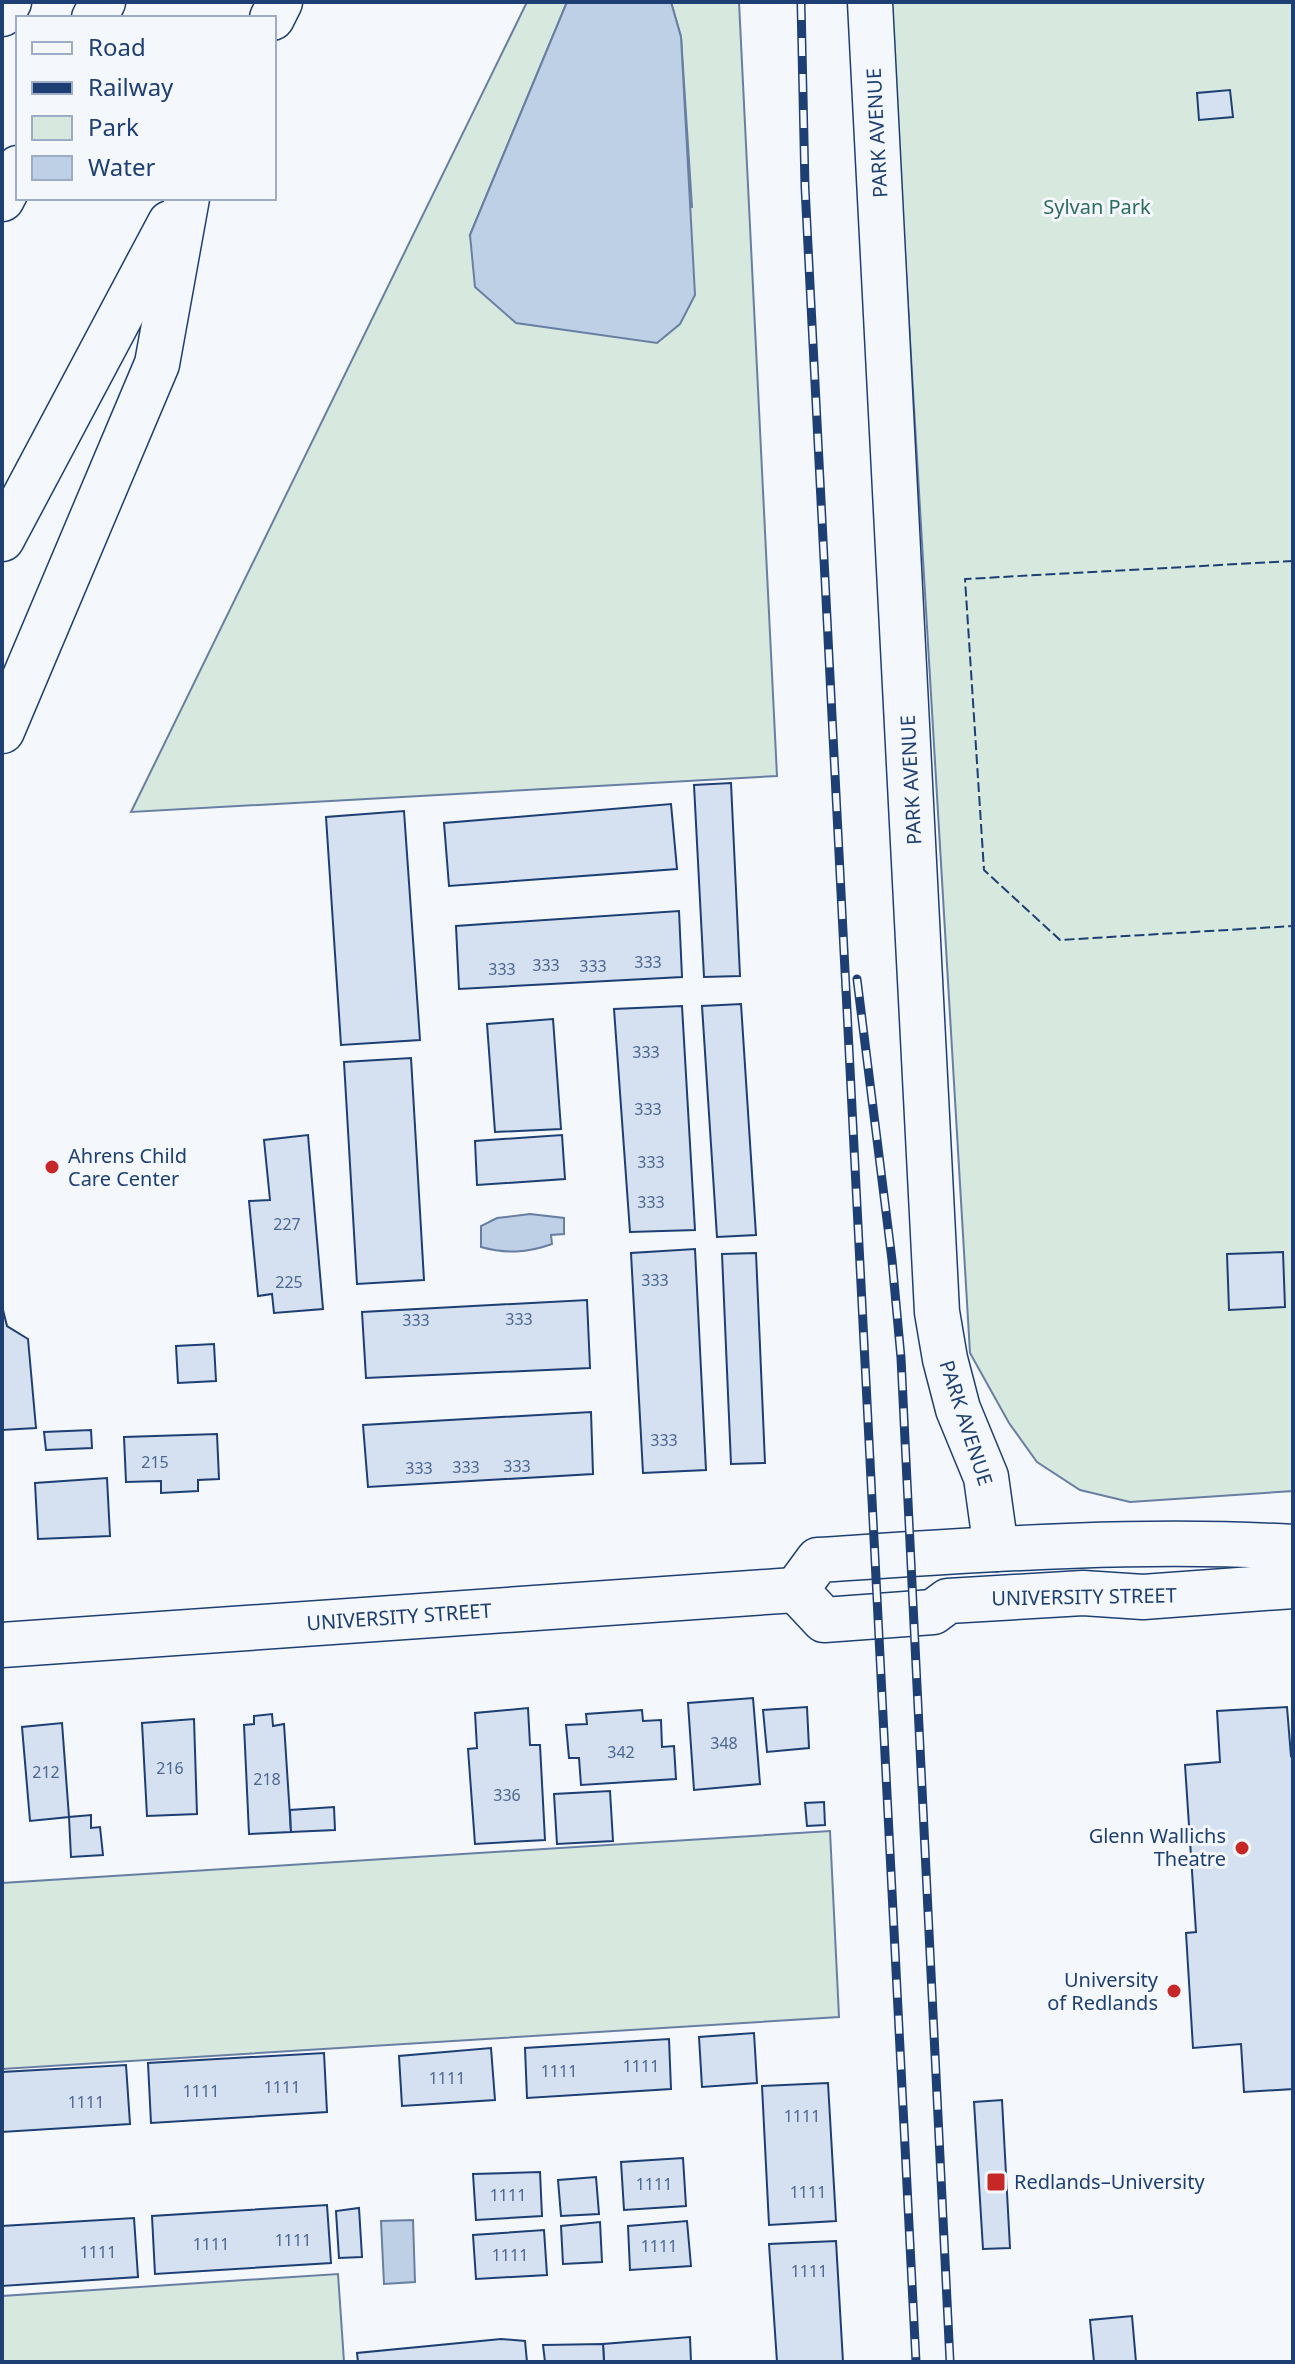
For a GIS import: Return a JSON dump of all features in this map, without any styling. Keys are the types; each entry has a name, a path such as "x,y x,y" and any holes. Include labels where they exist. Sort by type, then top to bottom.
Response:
{"main road":[{"path":"2,14 9,2"},
{"name":"PARK AVENUE","path":"870,2 937,1312 958,1409 986,1477 996,1549"},
{"path":"2,199 16,172"},
{"path":"2,539 184,200"},
{"path":"2,731 157,364 185,200"},
{"path":"796,1590 818,1560 996,1549 1235,1544 1293,1547"},
{"name":"UNIVERSITY STREET","path":"2,1645 796,1590 824,1620 933,1612 948,1601 1083,1593 1143,1597 1293,1586"}],"green space":[{"path":"527,2 567,2 470,235 692,207 681,37 671,2 739,2 777,776 131,812"},
{"name":"Sylvan Park","path":"890,2 1293,2 1293,1491 1130,1502 1080,1490 1037,1462 1009,1423 970,1353"},
{"path":"830,1831 839,2017 2,2069 2,1883"},
{"path":"338,2274 344,2362 2,2362 2,2296"}],"water":[{"path":"567,2 671,2 681,37 695,295 680,324 657,343 516,323 475,287 470,235"},
{"path":"530,1214 564,1218 564,1234 551,1235 552,1244 525,1251 508,1252 481,1247 481,1226 497,1218"},
{"path":"413,2220 415,2282 384,2284 381,2221"}],"building":[{"path":"1230,90 1233,117 1199,120 1197,93"},
{"path":"731,783 740,976 704,977 694,785"},
{"path":"671,804 677,869 449,886 444,823"},
{"path":"404,811 420,1040 341,1045 326,817"},
{"path":"679,911 682,977 459,989 456,926"},
{"path":"741,1004 756,1235 717,1237 702,1006"},
{"path":"682,1006 695,1230 630,1232 614,1009"},
{"path":"553,1019 561,1129 495,1132 487,1024"},
{"path":"411,1058 424,1280 357,1284 344,1062"},
{"path":"308,1135 323,1309 274,1313 272,1294 258,1296 249,1201 270,1200 264,1140"},
{"path":"562,1135 565,1179 477,1185 475,1141"},
{"path":"695,1249 706,1470 643,1473 631,1253"},
{"path":"1283,1252 1285,1307 1229,1310 1227,1254"},
{"path":"756,1253 765,1463 731,1464 722,1254"},
{"path":"587,1300 590,1368 366,1378 362,1312"},
{"path":"2,1306 7,1326 28,1339 36,1428 2,1430"},
{"path":"214,1344 216,1381 178,1383 176,1346"},
{"path":"591,1412 593,1474 368,1487 363,1425"},
{"path":"91,1430 92,1448 46,1450 44,1432"},
{"path":"217,1434 219,1479 198,1480 198,1491 161,1493 161,1481 126,1482 124,1437"},
{"path":"107,1478 110,1536 38,1539 35,1483"},
{"path":"753,1698 760,1784 694,1790 688,1703"},
{"path":"807,1707 809,1748 767,1752 763,1710"},
{"name":"Glenn Wallichs Theatre","path":"1287,1707 1293,1755 1293,2089 1244,2092 1241,2044 1193,2048 1186,1933 1196,1932 1185,1765 1220,1762 1217,1711"},
{"path":"528,1708 530,1745 540,1745 545,1840 475,1844 468,1749 477,1748 475,1713"},
{"path":"642,1710 643,1721 661,1720 662,1747 674,1746 676,1779 581,1785 579,1758 569,1758 566,1725 587,1724 586,1714"},
{"path":"272,1714 273,1726 284,1724 291,1832 249,1834 244,1725 254,1724 254,1716"},
{"path":"194,1719 197,1814 147,1816 142,1723"},
{"path":"62,1723 69,1817 30,1821 22,1727"},
{"path":"610,1791 613,1841 557,1844 554,1794"},
{"path":"824,1802 825,1825 807,1826 805,1803"},
{"path":"334,1807 335,1830 291,1832 290,1810"},
{"path":"91,1815 91,1828 100,1827 103,1855 71,1857 69,1817"},
{"path":"754,2033 757,2083 702,2087 699,2037"},
{"path":"669,2039 671,2089 527,2098 525,2048"},
{"path":"491,2048 495,2100 402,2106 399,2056"},
{"path":"324,2053 327,2112 151,2123 148,2063"},
{"path":"126,2065 130,2124 2,2132 2,2072"},
{"path":"828,2083 836,2221 769,2225 762,2086"},
{"path":"1002,2100 1010,2248 983,2249 974,2102"},
{"path":"683,2158 686,2206 624,2210 621,2162"},
{"path":"540,2172 542,2216 476,2220 473,2174"},
{"path":"596,2177 599,2214 561,2216 558,2180"},
{"path":"327,2205 331,2263 155,2274 152,2216"},
{"path":"359,2208 362,2257 339,2258 336,2211"},
{"path":"134,2218 138,2277 2,2286 2,2226"},
{"path":"687,2221 691,2266 630,2270 628,2226"},
{"path":"600,2222 602,2262 563,2264 561,2226"},
{"path":"544,2230 547,2275 476,2279 473,2235"},
{"path":"836,2241 843,2362 777,2362 769,2244"},
{"path":"1132,2316 1136,2362 1094,2362 1090,2320"},
{"path":"690,2337 691,2362 604,2362 603,2344"},
{"path":"501,2339 525,2341 527,2362 358,2362 357,2353"},
{"path":"603,2344 604,2362 545,2362 543,2345"}],"railway":[{"path":"801,2 805,187 916,2362"},
{"path":"857,979 901,1358 950,2362"}],"fence":[{"path":"1293,561 965,579 984,870 1060,940 1293,926"}],"place":[{"name":"Ahrens Child Care Center","path":"52,1167"},
{"name":"Glenn Wallichs Theatre","path":"1242,1848"},
{"name":"University of Redlands","path":"1174,1991"},
{"name":"Redlands–University","path":"996,2182"}]}
